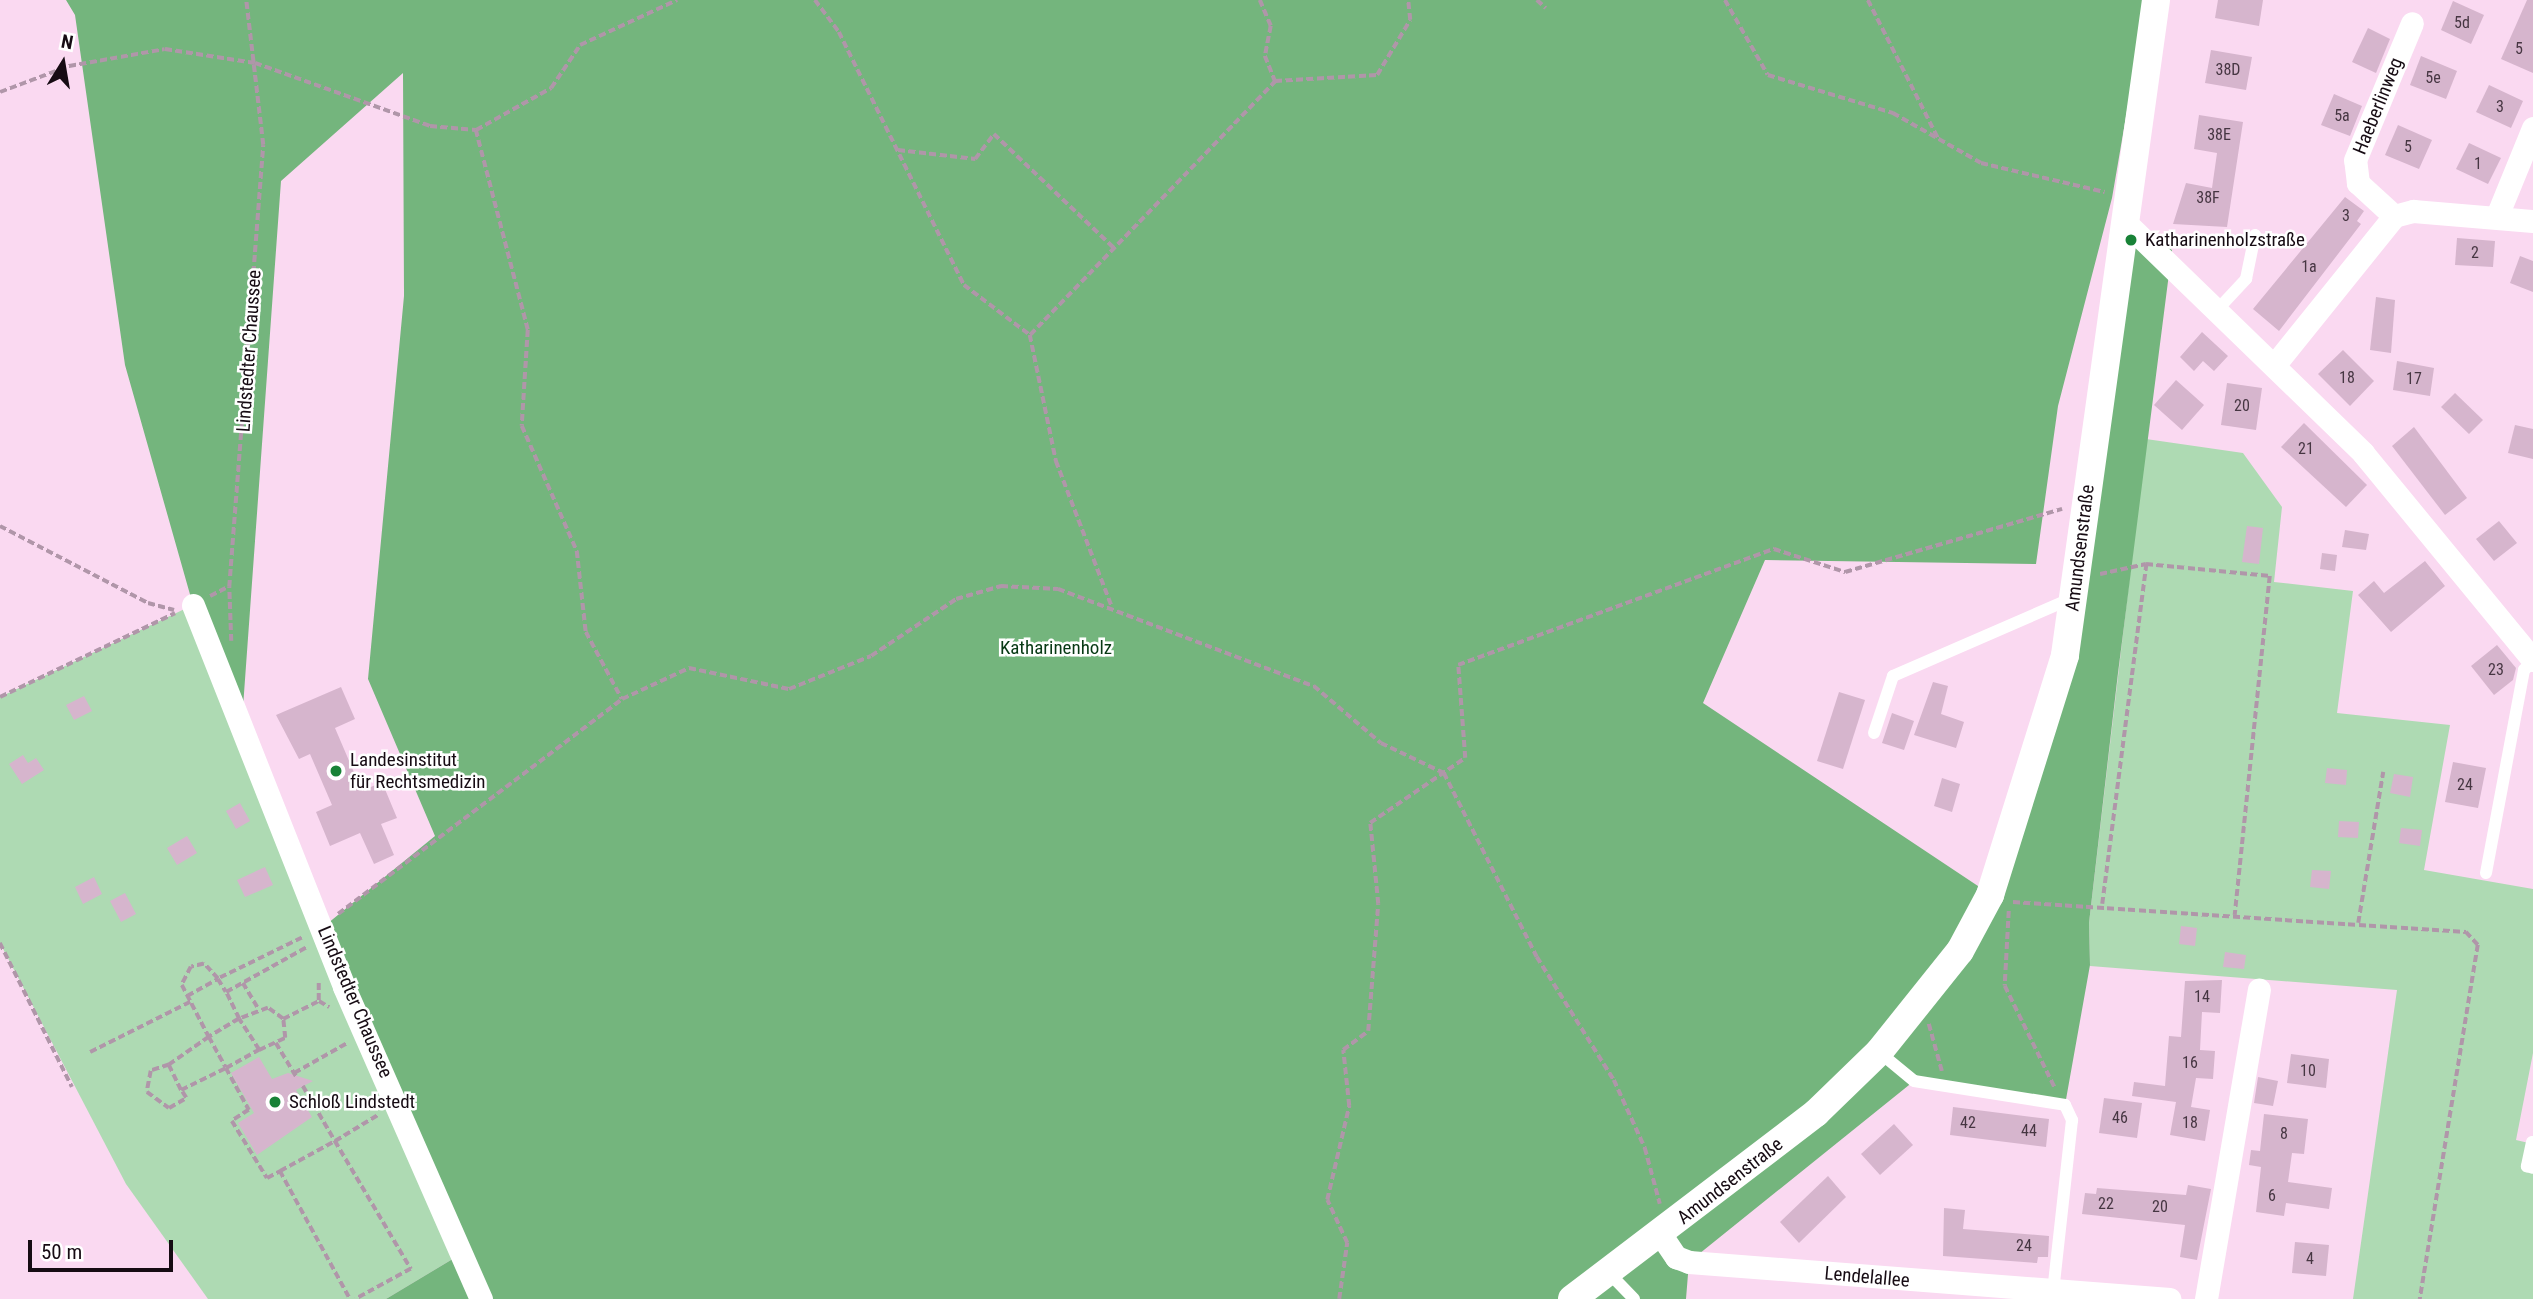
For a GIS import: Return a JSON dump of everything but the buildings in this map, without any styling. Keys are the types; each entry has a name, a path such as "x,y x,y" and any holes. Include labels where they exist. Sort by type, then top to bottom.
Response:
{"street":[{"name":"Amundsenstraße","path":"1572,1299 1666,1232 1816,1113 1879,1052 1924,1002 2000,898 2065,655 2077,588 2125,209 2155,0"},
{"name":"Haeberlinweg","path":"2393,216 2354,172 2412,23"},
{"path":"2497,216 2533,128"},
{"path":"2125,209 2382,474 2533,661"},
{"path":"2276,363 2393,216 2413,211 2533,221"},
{"name":"Lindstedter Chaussee","path":"186,608 322,928 344,987 398,1102 481,1299"},
{"path":"2206,1299 2259,989"},
{"name":"Lendelallee","path":"1666,1232 1676,1257 1689,1262 2170,1299"}],"lane":[{"path":"2219,308 2246,279 2255,235"},
{"path":"1874,733 1893,676 2077,588"},
{"path":"2486,873 2524,670 2533,661"},
{"path":"1879,1052 1914,1081 2065,1105 2073,1121 2053,1292"},
{"path":"2532,1142 2527,1166 2533,1168"},
{"path":"1609,1273 1634,1299"}],"path":[{"name":"Lindstedter Chaussee","path":"232,651 229,587 263,145 246,0"},
{"path":"0,92 69,66 165,49 255,62 430,126 476,130 551,89 580,45 677,0"},
{"path":"815,0 839,32 964,285 1030,335 1056,460 1112,607"},
{"path":"1260,0 1271,26 1265,56 1275,81"},
{"path":"1030,335 1275,81 1377,75 1410,20 1408,0"},
{"path":"1537,0 1545,8"},
{"path":"1725,0 1768,75 1893,113 1981,163 2125,209"},
{"path":"1868,0 1939,140"},
{"path":"476,130 528,330 522,426 577,551 586,632 622,699"},
{"path":"898,150 975,159 994,134 1114,248"},
{"path":"1339,1299 1347,1242 1327,1200 1349,1106 1343,1050 1368,1031 1378,904 1370,822 1465,758 1458,665 1774,549 1845,572 2054,507 2085,513"},
{"path":"0,526 148,603 186,608"},
{"path":"2102,904 2146,564"},
{"path":"2077,588 2146,564 2270,576 2235,915"},
{"path":"322,928 622,699 689,668 789,689 871,656 956,599 1000,586 1058,589 1112,607 1314,687 1381,743 1444,772 1537,957 1614,1080 1645,1148 1666,1232"},
{"path":"0,696 186,608"},
{"path":"2358,923 2383,772"},
{"path":"2065,1105 2006,986 2000,898 2466,932 2478,946 2420,1299"},
{"path":"187,996 301,936 307,948 226,992"},
{"path":"0,943 72,1087"},
{"path":"259,1050 218,979 204,964 191,967 182,985 249,1111 232,1121 267,1178 335,1141 398,1102"},
{"path":"243,983 259,1008 283,1019"},
{"path":"283,1019 344,987"},
{"path":"90,1052 190,1002"},
{"path":"1924,1002 1947,1086"},
{"path":"169,1065 186,1098 169,1108 146,1091 151,1071 169,1065 209,1037 259,1008"},
{"path":"181,1090 285,1038 283,1019"},
{"path":"276,1043 295,1074 356,1037"},
{"path":"303,1086 411,1269 356,1299"},
{"path":"280,1171 350,1299"}],"green space":[{"name":"Katharinenholz","path":"66,0 2146,0 2112,198 2058,406 2036,564 1765,560 1703,703 1990,894 2065,655 2124,221 2172,250 2089,923 2090,965 2065,1105 1914,1081 1689,1262 1686,1299 386,1299 461,1254 322,928 435,836 368,679 404,296 403,73 281,181 242,721 193,605 125,365 75,15"},
{"path":"2146,439 2243,453 2282,507 2274,582 2353,591 2337,713 2450,725 2424,870 2533,889 2533,1053 2516,1140 2533,1144 2533,1299 2353,1299 2397,990 2090,966 2089,923"},
{"path":"193,605 461,1254 386,1299 208,1299 126,1184 0,943 0,697"}],"place":[{"name":"Katharinenholzstraße","path":"2131,240"},
{"name":"Landesinstitut für Rechtsmedizin","path":"336,771"},
{"name":"Schloß Lindstedt","path":"275,1102"}]}
